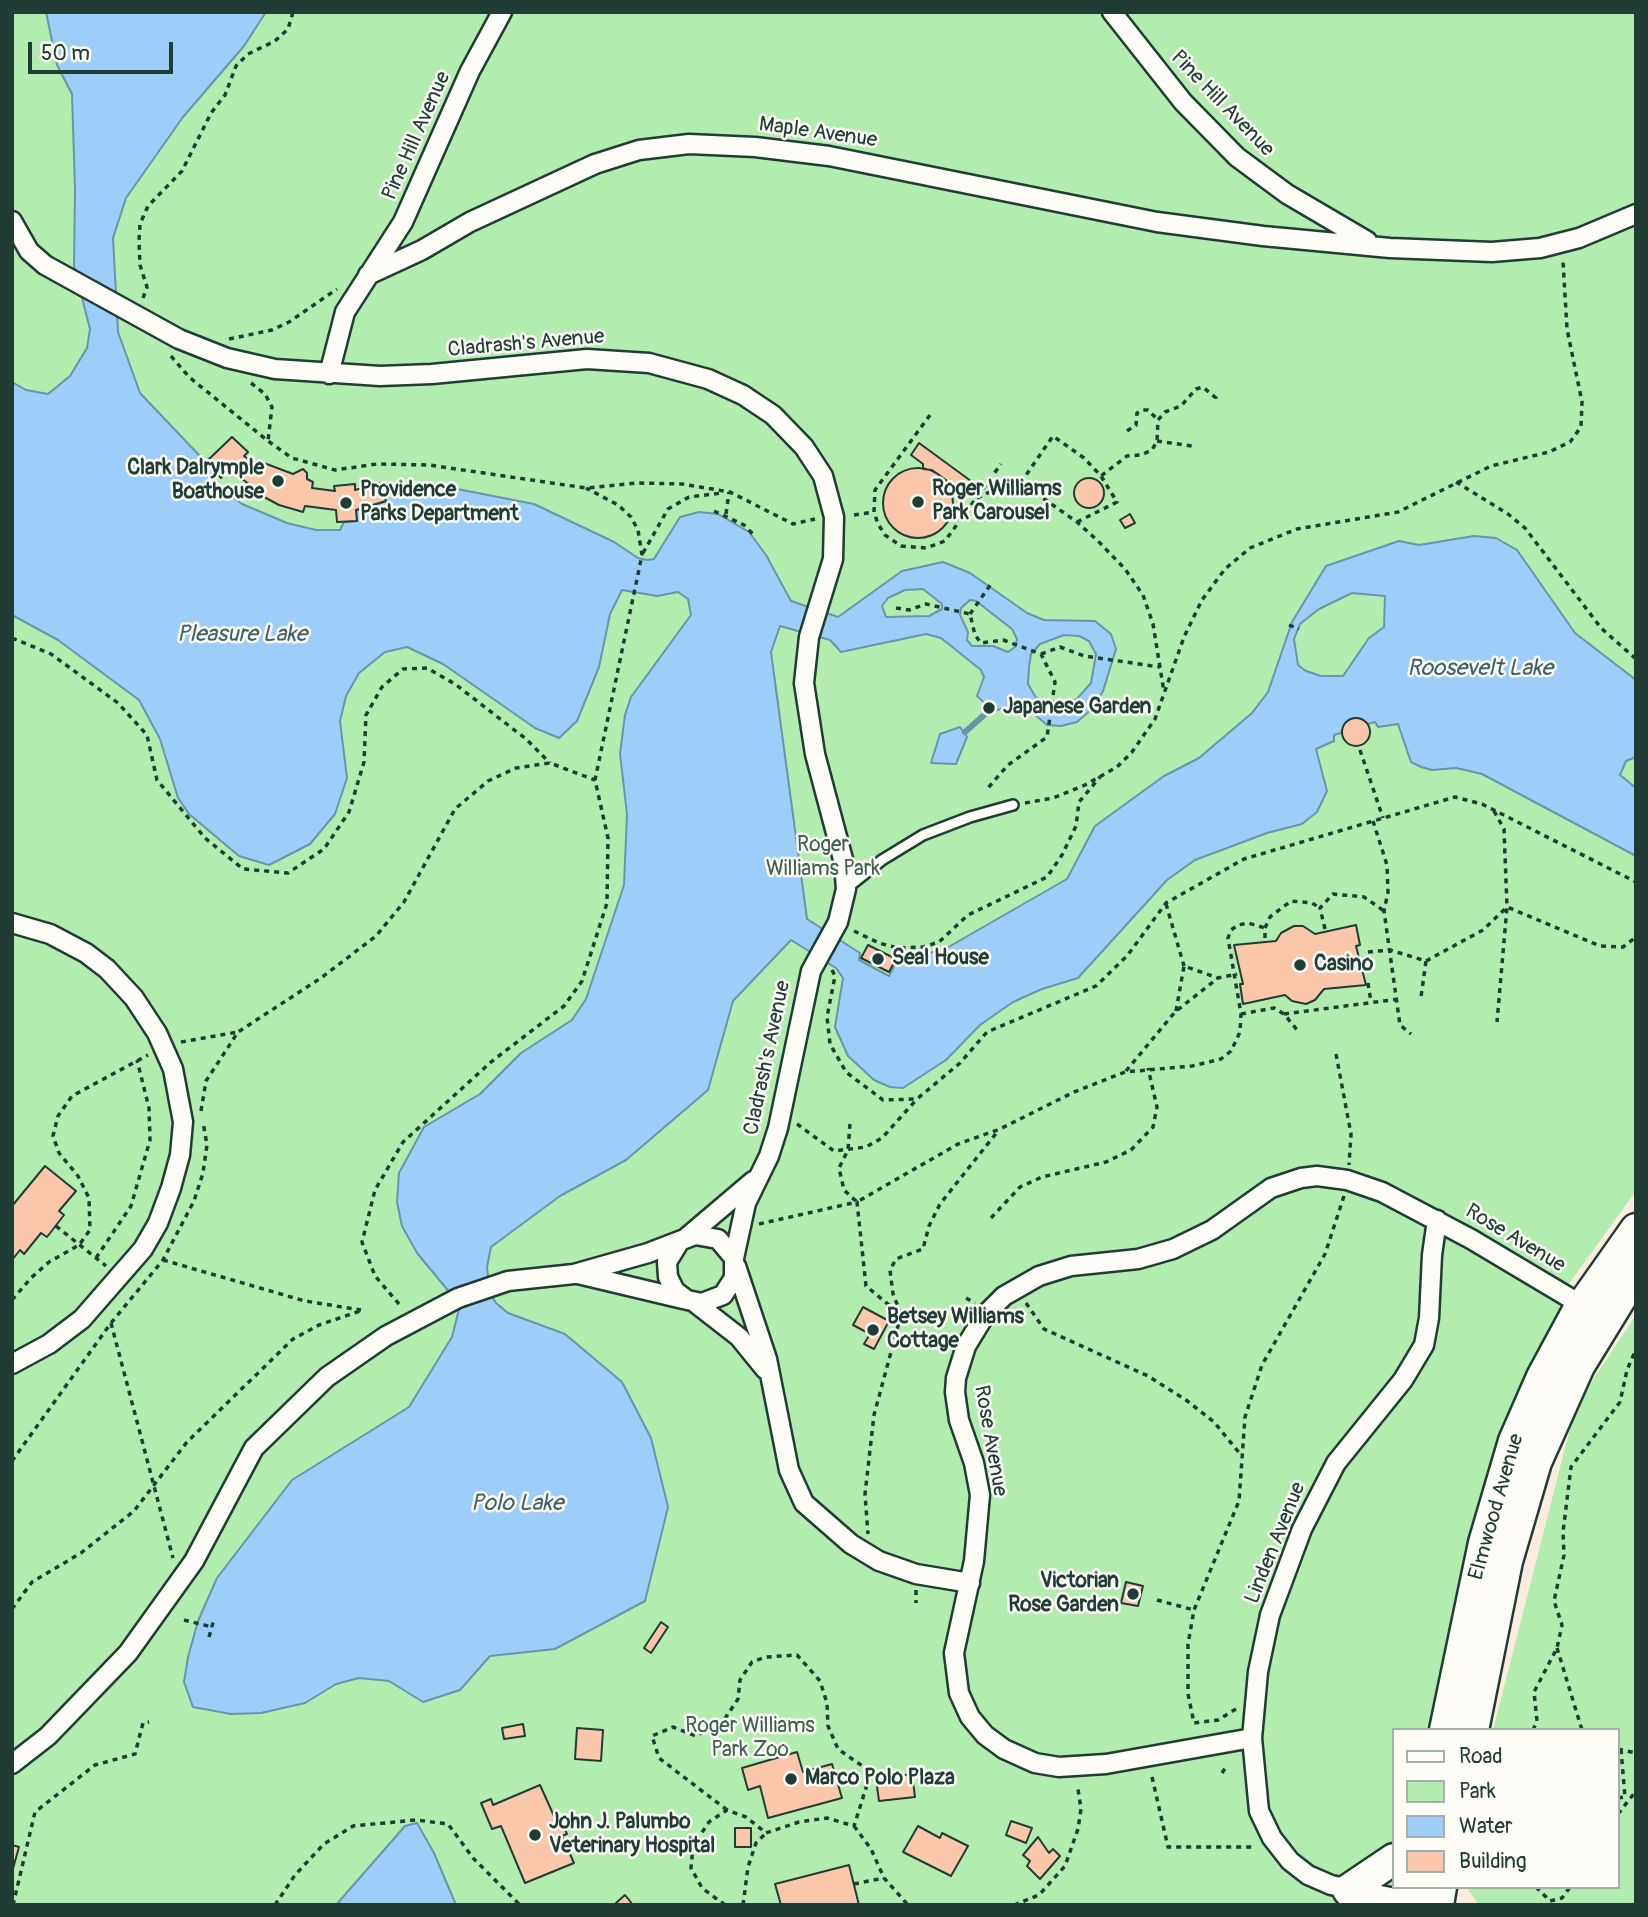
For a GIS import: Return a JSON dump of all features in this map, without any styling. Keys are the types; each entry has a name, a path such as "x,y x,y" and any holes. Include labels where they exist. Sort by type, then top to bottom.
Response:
{"main road":[{"name":"Elmwood Avenue","path":"1473,1728 1507,1561 1525,1495 1593,1312 1636,1229"},
{"name":"Elmwood Avenue","path":"1445,1728 1481,1554 1502,1474 1542,1377 1593,1312 1636,1273"},
{"path":"1354,1897 1392,1860"},
{"path":"1418,1901 1438,1889"}],"street":[{"name":"Pine Hill Avenue","path":"368,275 403,222 470,71 502,12"},
{"name":"Pine Hill Avenue","path":"1112,12 1182,102 1237,156 1287,194 1344,230 1390,248"},
{"name":"Maple Avenue","path":"368,275 422,250 470,222 595,164 639,150 689,144 755,147 829,156 1157,222 1263,236 1390,248 1492,252 1559,244 1636,214"},
{"name":"Cladrash's Avenue","path":"12,221 29,251 57,271 140,318 222,356 275,369 329,374 407,376 609,359 669,367 725,386 761,406 795,436 815,462 830,492 834,545 808,637 803,670 805,697 820,773 844,863 846,889 840,931 803,1001 774,1143 742,1214 734,1260"},
{"path":"329,374 345,312 368,275"},
{"path":"12,923 68,943 107,969 147,1015 165,1049 179,1088 183,1122 180,1156 158,1223 132,1265 94,1307 65,1332 12,1364"},
{"name":"Rose Avenue","path":"1252,1738 1084,1768 1035,1763 1004,1749 985,1735 970,1717 956,1678 954,1653 970,1583 980,1495 976,1471 956,1407 956,1378 966,1346 988,1311 1015,1287 1054,1270 1087,1263 1138,1259 1173,1249 1212,1230 1285,1182 1317,1177 1347,1180 1370,1187 1437,1220 1593,1312"},
{"name":"Cladrash's Avenue","path":"684,1239 756,1179"},
{"name":"Linden Avenue","path":"1418,1901 1354,1897 1299,1869 1272,1838 1255,1798 1252,1738 1258,1672 1270,1615 1302,1529 1336,1463 1404,1380 1423,1345 1429,1318 1432,1255 1437,1220"},
{"path":"12,1764 69,1716 146,1632 194,1561 244,1464 267,1433 306,1395 345,1363 442,1305 500,1283 574,1273 703,1234 718,1239 734,1260 772,1381 789,1470 798,1493 813,1513 851,1544 879,1560 916,1574 970,1583"},
{"path":"684,1239 670,1254 667,1270 675,1291 739,1337 772,1381"},
{"path":"574,1273 690,1301 713,1301 723,1295 734,1278 734,1260"}],"lane":[{"path":"846,889 882,860 923,835 962,819 1013,805"}],"path":[{"path":"143,299 147,287 140,265 139,241 140,223 148,206 182,171 211,113 225,96 236,66 248,54 275,41 288,29 293,12"},
{"path":"1013,805 1053,798 1101,776 1125,760 1155,719 1184,638 1202,600 1225,569 1241,554 1287,531 1398,512 1502,462 1562,447 1581,427 1582,402 1567,329 1564,271 1559,244"},
{"path":"222,356 229,339 272,330 289,322 316,306 344,282"},
{"path":"162,346 189,377 268,441 292,458 335,470 377,464 429,465 586,488 638,483 682,484 730,492 793,524 815,519"},
{"path":"248,382 265,394 272,407 268,441"},
{"path":"1158,420 1203,387 1216,398 1213,403"},
{"path":"1101,476 1127,456 1141,455 1152,450 1157,441 1158,420 1149,410 1142,410 1137,413 1136,425 1127,431"},
{"path":"930,415 875,490 874,512 885,535 901,546 926,548 945,541 1001,464"},
{"path":"1014,491 1053,436 1084,458 1101,476 1117,502 1077,522"},
{"path":"1157,441 1192,446"},
{"path":"1456,482 1508,514 1525,528 1601,628 1636,659"},
{"path":"586,488 618,505 631,517 638,530 642,555"},
{"path":"977,498 996,489 1037,494 1077,522 1125,569 1143,596 1153,624 1164,693"},
{"path":"726,514 730,492"},
{"path":"400,1304 375,1276 362,1242 375,1190 402,1142 491,1062 564,1006 582,981 607,904 608,838 595,780 642,555 668,509 689,497 730,492"},
{"path":"715,512 726,514 753,534"},
{"path":"855,515 874,512"},
{"path":"970,614 990,585"},
{"path":"896,608 908,610 926,604 970,614"},
{"path":"970,614 975,635 981,643 1003,640 1041,654 1055,682 1054,705 1047,737 1008,765 988,788"},
{"path":"1289,625 1299,629"},
{"path":"12,638 51,654 118,703 147,735 157,780 205,838 243,869 288,873 324,849 349,812 364,762 366,715 382,687 403,669 428,668 456,684 526,739 550,763 595,780"},
{"path":"1041,654 1060,647 1094,658 1160,667"},
{"path":"1360,750 1383,818"},
{"path":"12,1300 48,1262 79,1245 90,1230 89,1198 78,1176 59,1153 52,1136 58,1116 72,1096 137,1060 179,1042 238,1032 321,978 376,936 404,902 455,809 488,781 516,768 550,763"},
{"path":"840,931 898,948 923,947 939,942 968,915 1047,877 1062,855 1076,826 1079,802 1101,776"},
{"path":"782,1112 834,1151 866,1147 882,1138 917,1099 960,1063 987,1032 1096,986 1127,956 1166,903 1244,859 1455,797 1494,811 1636,882"},
{"path":"1494,811 1504,829 1507,907 1497,1023"},
{"path":"1373,821 1387,865 1388,892 1384,911 1401,1025 1411,1034"},
{"path":"1320,908 1332,894 1364,897 1384,911"},
{"path":"1265,938 1265,928 1277,910 1291,901 1312,903 1320,908 1325,929"},
{"path":"1166,903 1184,966 1175,1012"},
{"path":"1507,907 1600,946 1623,947 1636,937"},
{"path":"1368,952 1390,950 1426,961 1483,930 1507,907"},
{"path":"754,1225 857,1202 958,1144 1000,1129 1074,1092 1125,1072 1192,1066 1221,1059 1231,1051 1240,1032 1241,1014 1236,975 1228,946 1231,930 1248,923 1265,928"},
{"path":"1422,997 1426,961"},
{"path":"824,964 835,976 827,1017 830,1044 846,1072 883,1100 917,1099"},
{"path":"1184,966 1218,978"},
{"path":"1125,1072 1175,1012 1218,978 1236,975"},
{"path":"1368,983 1371,1002"},
{"path":"1284,1014 1399,999"},
{"path":"1307,1005 1308,1011"},
{"path":"1241,1014 1273,1008 1284,1014 1298,1031"},
{"path":"12,1461 111,1323 163,1261 194,1201 203,1172 207,1145 201,1111 206,1081 238,1032"},
{"path":"1238,1709 1218,1720 1194,1723 1188,1694 1188,1656 1194,1609 1239,1501 1245,1417 1262,1364 1325,1254 1344,1198 1351,1134 1336,1054"},
{"path":"96,1258 131,1206 150,1140 149,1108 137,1060"},
{"path":"991,1218 1020,1187 1042,1177 1106,1162 1131,1150 1153,1128 1156,1117 1157,1107 1148,1068"},
{"path":"850,1124 848,1150 839,1168 844,1190 857,1202 866,1286 901,1315"},
{"path":"869,1540 865,1494 868,1456 874,1416 901,1315 893,1294 890,1270 896,1259 923,1249 929,1226 940,1204 1000,1129"},
{"path":"56,1226 109,1268"},
{"path":"12,1609 32,1582 80,1553 134,1511 187,1442 293,1339 319,1325 363,1310 305,1301 163,1261"},
{"path":"966,1298 988,1311"},
{"path":"1018,1308 1025,1302 1044,1329 1148,1376 1186,1400 1214,1422 1242,1457"},
{"path":"111,1323 175,1567"},
{"path":"1533,1728 1537,1721 1534,1692 1558,1648 1562,1625 1554,1601 1564,1555 1563,1531 1571,1467 1620,1402 1636,1349"},
{"path":"1157,1600 1194,1609"},
{"path":"209,1637 214,1619"},
{"path":"184,1620 212,1627"},
{"path":"1558,1648 1581,1728"},
{"path":"766,1833 746,1817 727,1810 659,1758 652,1736 655,1732 673,1727 696,1736 706,1731 724,1720 738,1699 740,1680 751,1662 797,1655 820,1681 827,1703 828,1726 838,1749 870,1772 854,1826"},
{"path":"13,1905 35,1812 95,1765 135,1754 143,1723 149,1722"},
{"path":"1620,1758 1625,1797 1620,1798"},
{"path":"1222,1773 1226,1767"},
{"path":"1152,1777 1168,1847 1254,1846"},
{"path":"1014,1905 1039,1895 1065,1866 1078,1829 1081,1809 1078,1789"},
{"path":"1620,1811 1636,1791"},
{"path":"725,1905 702,1888 691,1868 693,1846 709,1822 727,1810"},
{"path":"743,1905 756,1843 766,1833 799,1822 827,1818 854,1826 871,1849 884,1878 908,1905"},
{"path":"275,1905 295,1875 324,1844 353,1826 416,1820 448,1824 473,1858 520,1905"},
{"path":"854,1884 884,1878"},
{"path":"1538,1889 1550,1901 1562,1898 1569,1889"}],"green space":[{"name":"Roger Williams Park","path":"12,12 1636,12 1636,1191 1566,1288 1567,1382 1471,1728 1392,1728 1392,1889 1432,1889 1386,1905 12,1905"},
{"path":"1636,1315 1636,1905 1479,1905 1467,1889 1620,1889 1620,1728 1494,1728 1576,1405"}],"water":[{"path":"46,12 266,12 244,46 183,117 126,198 113,238 118,332 140,393 215,472 213,483 242,504 287,523 316,530 340,530 344,522 357,521 356,510 385,502 384,496 403,490 447,487 534,504 614,542 638,558 647,560 654,559 680,517 699,512 718,514 749,532 766,555 791,601 838,617 902,571 943,562 970,573 1027,613 1044,620 1095,621 1111,634 1116,649 1103,691 1092,709 1077,722 1061,726 1047,725 1033,713 1013,706 993,711 977,696 984,677 981,670 941,638 926,634 841,652 830,640 780,626 771,652 807,919 860,953 859,960 889,976 897,961 945,949 1067,879 1095,826 1164,776 1199,758 1252,713 1268,692 1292,622 1326,566 1399,541 1419,545 1474,536 1496,538 1517,550 1575,633 1636,680 1636,757 1626,761 1620,775 1636,788 1636,856 1482,774 1456,768 1432,770 1421,767 1411,762 1398,724 1378,727 1375,722 1368,724 1356,718 1345,723 1341,733 1334,735 1334,741 1316,749 1327,791 1317,812 1302,824 1267,833 1195,860 1167,880 1078,978 1042,989 1013,1002 980,1025 946,1060 903,1088 890,1087 874,1080 848,1056 835,1027 843,978 836,968 791,940 733,1001 708,1090 626,1160 560,1196 491,1247 487,1267 490,1293 496,1303 508,1313 565,1334 622,1382 651,1438 668,1507 645,1601 555,1649 490,1656 460,1690 423,1702 389,1681 359,1678 336,1684 305,1703 261,1713 231,1714 193,1707 184,1682 188,1657 198,1621 217,1578 292,1480 409,1407 452,1337 460,1305 417,1253 402,1226 397,1202 399,1173 424,1127 480,1094 521,1053 572,1020 586,999 624,885 627,814 620,754 625,715 631,697 691,615 688,599 678,592 657,596 622,590 610,614 599,667 577,721 559,738 535,728 443,664 407,647 385,652 359,673 346,696 340,721 347,778 335,814 310,844 269,865 239,856 189,814 178,798 160,739 139,700 58,640 12,615 12,382 26,390 48,394 70,376 87,348 90,329 74,266 72,94 57,65","holes":["923,589 942,604 942,609 929,616 886,617 882,606 888,598 905,590","1352,593 1385,596 1384,627 1369,638 1343,676 1321,676 1298,665 1294,639 1300,624 1319,609","970,600 976,601 1012,629 1017,639 1015,647 1008,652 993,646 972,646 967,640 968,632 960,615 961,608","1064,635 1079,636 1089,641 1096,654 1091,683 1077,699 1056,707 1036,698 1028,684 1029,667 1031,654 1040,644"]},
{"path":"960,727 967,737 956,764 931,763 940,734"},
{"path":"417,1823 434,1853 456,1905 336,1905 405,1826"}],"building":[{"name":"Clark Dalrymple Boathouse","path":"232,437 248,452 244,456 262,469 264,463 293,474 303,469 307,473 307,479 313,482 312,488 335,491 334,486 355,484 355,490 380,483 386,501 356,510 357,521 337,522 336,510 305,506 303,512 279,505 253,491 254,488 229,469 221,478 206,462"},
{"path":"919,443 975,484 967,494 957,486 950,489 946,480 932,470 923,469 923,464 911,455"},
{"name":"Roger Williams Park Carousel","path":"918,468 943,478 953,503 943,528 918,538 893,528 883,503 893,478"},
{"path":"1089,478 1095,479 1103,487 1103,499 1095,507 1089,508 1083,507 1075,499 1074,493 1075,487 1083,479"},
{"path":"1130,514 1135,523 1125,528 1120,520"},
{"path":"1356,718 1366,722 1370,732 1366,742 1356,746 1346,742 1342,732 1346,722"},
{"name":"Casino","path":"1356,925 1360,945 1356,946 1366,985 1324,989 1315,1000 1306,1004 1292,1001 1285,995 1243,1004 1240,984 1243,984 1234,945 1276,941 1281,933 1294,926 1303,926 1315,934"},
{"name":"Seal House","path":"868,945 896,959 889,972 861,958"},
{"path":"45,1166 76,1191 59,1211 64,1215 47,1237 41,1233 24,1254 20,1250 12,1260 12,1206"},
{"name":"Betsey Williams Cottage","path":"863,1307 889,1321 874,1349 864,1344 870,1334 853,1325"},
{"path":"1126,1582 1143,1586 1138,1606 1121,1603"},
{"path":"661,1622 668,1627 651,1653 644,1648"},
{"path":"523,1724 525,1736 504,1739 502,1728"},
{"path":"577,1728 603,1730 601,1761 575,1759"},
{"name":"Marco Polo Plaza","path":"797,1752 803,1772 832,1764 842,1798 768,1818 760,1786 748,1790 742,1768"},
{"path":"912,1774 915,1797 879,1801 876,1779"},
{"name":"John J. Palumbo Veterinary Hospital","path":"540,1785 554,1816 558,1815 567,1834 562,1836 574,1863 525,1883 501,1826 492,1829 481,1803 491,1799 493,1805"},
{"path":"1011,1821 1032,1828 1026,1843 1006,1835"},
{"path":"918,1826 940,1838 942,1833 968,1846 951,1876 903,1852"},
{"path":"735,1828 751,1828 751,1847 735,1847"},
{"path":"1038,1837 1049,1853 1053,1849 1060,1856 1040,1879 1027,1866 1030,1861 1023,1855"},
{"path":"12,1845 19,1847 12,1872"},
{"path":"849,1865 859,1905 781,1905 775,1884"},
{"path":"625,1895 633,1905 617,1905 616,1903"}],"waterway":[{"path":"965,732 991,709"}],"place":[{"name":"Clark Dalrymple Boathouse","path":"278,481"},
{"name":"Roger Williams Park Carousel","path":"918,502"},
{"name":"Providence Parks Department","path":"346,503"},
{"name":"Japanese Garden","path":"989,708"},
{"name":"Seal House","path":"878,959"},
{"name":"Casino","path":"1300,965"},
{"name":"Betsey Williams Cottage","path":"873,1330"},
{"name":"Victorian Rose Garden","path":"1133,1594"},
{"name":"Marco Polo Plaza","path":"791,1779"},
{"name":"John J. Palumbo Veterinary Hospital","path":"535,1835"}],"water label":[{"name":"Pleasure Lake","path":"242,635"},
{"name":"Roosevelt Lake","path":"1480,669"},
{"name":"Polo Lake","path":"517,1504"}],"park label":[{"name":"Roger Williams Park Zoo","path":"750,1739"}]}
